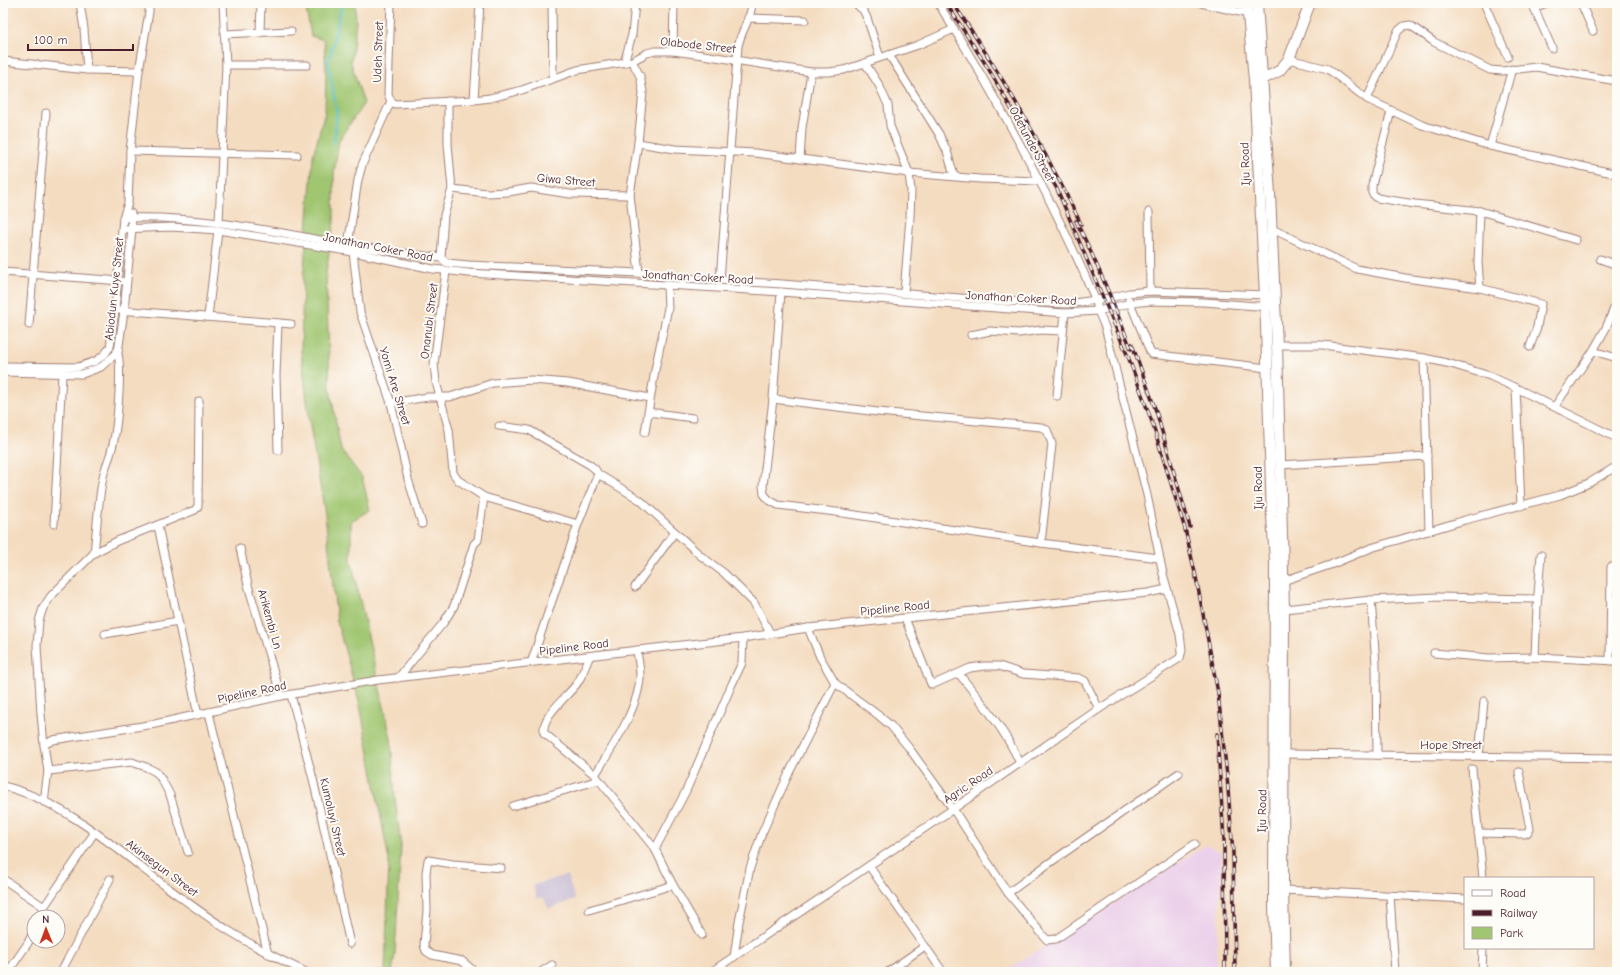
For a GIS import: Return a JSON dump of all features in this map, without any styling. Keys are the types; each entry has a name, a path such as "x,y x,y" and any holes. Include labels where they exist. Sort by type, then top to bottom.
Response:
{"main road":[{"name":"Iju Road","path":"1247,3 1270,301 1277,345 1284,609 1283,890 1285,972"},
{"name":"Iju Road","path":"1257,3 1272,229 1267,368 1272,517 1275,560 1274,905 1276,972"},
{"path":"1263,79 1279,71 1289,59 1310,3"}],"street":[{"path":"80,3 84,29 87,70"},
{"name":"Abiodun Kuye Street","path":"3,366 78,367 96,361 105,354 110,347 115,310 123,218 128,202 130,151 139,71 149,12 149,3"},
{"path":"208,317 222,183 221,154 226,65 223,3"},
{"path":"260,3 260,33"},
{"name":"Udeh Street","path":"391,3 388,94 391,101"},
{"path":"474,100 480,3"},
{"path":"552,3 553,78"},
{"path":"624,63 632,36 635,3"},
{"path":"673,51 674,3"},
{"path":"720,280 737,60 740,35 752,9 752,3"},
{"path":"855,3 863,10 867,18 880,57"},
{"name":"Odetunde Street","path":"938,3 1013,130 1076,253 1096,301 1098,311 1105,327 1147,495 1159,558 1167,589"},
{"path":"1201,3 1248,14"},
{"path":"1484,3 1508,57"},
{"path":"1546,3 1533,5 1552,48"},
{"path":"1581,3 1593,31"},
{"path":"748,18 805,20"},
{"path":"1367,99 1398,31 1404,26 1410,25 1434,42 1490,70 1502,71 1536,67 1617,81"},
{"name":"Olabode Street","path":"391,101 396,104 474,100 522,90 577,70 632,61 646,53 655,51 673,51 811,72 829,72 844,70 889,55 918,45 954,29"},
{"path":"224,34 292,31"},
{"path":"889,55 939,134 947,151 954,176"},
{"path":"1289,59 1328,69 1367,99 1422,125 1490,146 1617,174"},
{"path":"3,60 87,70 139,71"},
{"path":"632,61 640,76 643,92 638,143 630,195 639,273"},
{"path":"864,63 879,85 888,105 890,126 909,173 911,191 910,217 904,293"},
{"path":"226,65 307,65"},
{"path":"1490,146 1512,69"},
{"path":"800,159 802,128 811,72"},
{"path":"348,245 358,180 362,165 391,101"},
{"path":"441,258 444,215 452,189 448,144 448,101"},
{"path":"1391,111 1372,186 1372,193 1377,198 1480,211 1576,240"},
{"path":"29,325 46,113"},
{"path":"638,143 675,149 755,153 909,173 980,179 1039,181"},
{"path":"130,151 297,155"},
{"name":"Giwa Street","path":"452,189 487,193 508,192 531,188 570,194 630,195"},
{"name":"Abiodun Kuye Street","path":"3,372 82,374 90,372 106,364 118,352 124,311 132,229 132,217 128,202"},
{"path":"1480,211 1478,263 1480,288"},
{"path":"1150,212 1150,291"},
{"name":"Jonathan Coker Road","path":"123,218 174,218 353,252 433,269 485,274 781,292 1065,313 1098,311 1131,303 1150,301 1270,301"},
{"name":"Jonathan Coker Road","path":"122,228 132,229 218,226 283,232 348,245 441,258 447,263 639,273 667,277 998,301 1067,304 1096,301 1126,294 1150,291 1270,301"},
{"path":"1272,229 1357,269 1412,279 1480,288 1541,304 1537,327 1530,347"},
{"name":"Yomi Are Street","path":"353,252 360,312 391,403 408,478 422,524"},
{"path":"1600,259 1617,265"},
{"name":"Onanubi Street","path":"446,271 434,364 436,382 449,430 453,472 458,480 484,497 578,524"},
{"path":"3,272 126,281"},
{"path":"645,432 655,370 668,308 667,286"},
{"path":"781,292 773,399 762,486 764,494 769,500 778,505 836,512 1041,543 1159,558"},
{"path":"1126,294 1131,303 1150,354 1267,368"},
{"path":"1555,406 1593,351 1606,328 1617,301"},
{"path":"115,310 291,324"},
{"path":"1057,396 1065,313"},
{"path":"278,323 276,369 278,450"},
{"path":"971,335 990,331 1019,333 1041,330 1063,331"},
{"path":"1277,345 1323,345 1424,358 1451,364 1490,376 1555,406 1617,438"},
{"path":"94,553 98,505 103,475 113,446 116,419 119,369 118,352 110,347"},
{"path":"1593,351 1617,358"},
{"path":"1424,358 1429,531"},
{"path":"54,524 62,374"},
{"path":"391,403 428,397 450,397 493,383 532,380 568,383 650,398"},
{"path":"1516,388 1521,506"},
{"path":"773,399 878,412 1041,427 1047,430 1052,444 1041,543"},
{"path":"44,802 48,771 40,714 37,652 40,621 43,608 51,596 94,553 117,541 158,526 195,510 198,506 199,401"},
{"path":"648,412 693,418"},
{"path":"498,426 528,430 590,464 598,474 632,494 701,556 724,573 754,603 770,633"},
{"path":"1280,465 1428,456"},
{"path":"1283,581 1330,565 1372,548 1560,496 1589,483 1617,466"},
{"path":"531,663 578,524 598,474"},
{"path":"398,678 444,622 454,606 474,544 478,540 484,497"},
{"path":"158,526 198,715"},
{"path":"635,587 675,532"},
{"name":"Arikembi Ln","path":"240,548 248,585 280,696"},
{"path":"1535,657 1537,599 1541,556"},
{"path":"1434,653 1489,658 1535,657 1613,661 1612,567"},
{"name":"Pipeline Road","path":"44,745 53,740 155,724 280,696 354,683 743,638 808,628 1148,593 1167,589"},
{"name":"Agric Road","path":"711,972 1099,709 1180,658 1182,650 1180,634 1167,589"},
{"path":"1284,609 1371,600 1438,597 1537,599"},
{"path":"1371,600 1376,664 1377,755"},
{"path":"905,618 931,684 959,674 970,668 999,666 1023,674 1079,678 1085,681 1088,685 1099,709"},
{"path":"105,634 178,621"},
{"path":"808,628 820,657 835,683 891,726 909,748 953,809 1008,893 1047,940 1051,941 1195,844"},
{"path":"655,849 686,791 742,663 743,638"},
{"path":"513,806 597,778 619,737 636,698 640,676 637,650"},
{"path":"590,656 579,680 571,692 559,702 543,727 544,733 597,778 655,849 673,885 702,935"},
{"path":"959,674 997,721 1014,748 1020,763"},
{"path":"734,957 740,914 750,868 762,833 789,773 835,683"},
{"name":"Kumoluyi Street","path":"291,695 313,779 350,944"},
{"path":"1479,756 1484,701"},
{"path":"209,713 268,954"},
{"name":"Hope Street","path":"1284,754 1617,758"},
{"path":"48,771 132,762 156,772 170,795 188,852"},
{"path":"1472,769 1483,877"},
{"path":"1478,833 1524,834 1530,829 1519,772"},
{"path":"1008,893 1179,773"},
{"name":"Akinsegun Street","path":"3,786 44,802 95,832 165,886 230,932 268,954 306,972"},
{"path":"3,879 44,907 95,832"},
{"path":"475,972 462,961 432,955 426,951 424,945 427,910 426,873 428,860 453,864 501,868"},
{"path":"869,866 943,972"},
{"path":"61,972 110,878"},
{"path":"589,910 673,885"},
{"path":"1283,890 1464,899"},
{"path":"1390,895 1395,972"},
{"path":"8,972 26,946"},
{"path":"888,972 925,946"},
{"path":"1482,972 1483,949"},
{"path":"541,972 552,965"}],"shaded area":[{"path":"1206,845 1222,852 1216,972 1004,972"},
{"path":"567,875 575,899 549,909 543,897 537,899 533,885"}],"green space":[{"path":"305,3 355,3 356,21 351,63 364,103 339,140 334,173 334,223 326,273 330,389 341,450 362,477 370,510 351,521 351,560 391,738 395,798 401,846 395,954 392,972 385,972 389,861 360,705 337,622 325,514 310,426 301,351 303,281 313,156 325,112 326,72 324,40 311,36"}],"waterway":[{"path":"334,144 337,113 328,62 342,3"}],"railway":[{"path":"946,3 988,68 1057,189 1129,359 1152,422 1185,529 1196,577 1218,693 1227,776 1233,853 1235,972"},
{"path":"953,3 1021,111 1067,195 1081,224"},
{"path":"1076,221 1119,317 1131,349"},
{"path":"1132,344 1156,411 1190,527"},
{"path":"1217,734 1224,840 1225,972"}]}
